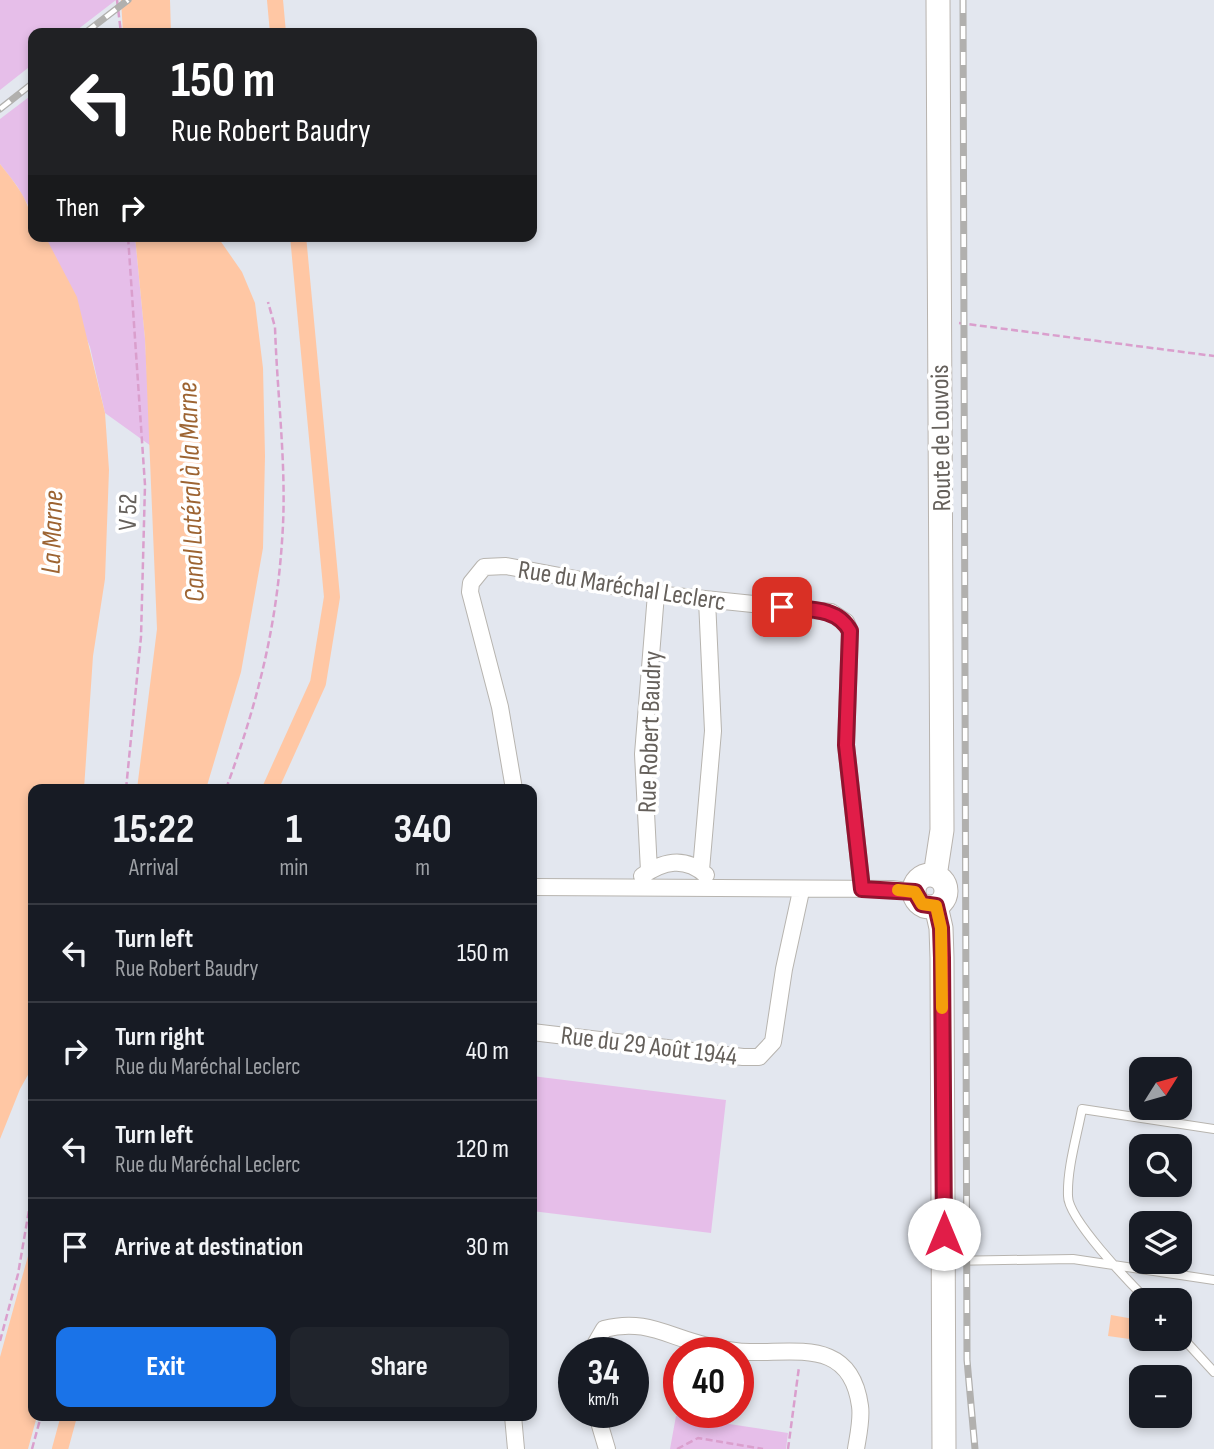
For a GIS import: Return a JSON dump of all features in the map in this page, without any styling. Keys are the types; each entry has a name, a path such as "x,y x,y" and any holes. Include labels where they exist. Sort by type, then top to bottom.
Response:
{"street":[{"name":"Route de Louvois","path":"935,876 942,830 938,0"},
{"name":"Rue du Maréchal Leclerc","path":"513,784 500,707 470,592 477,573 484,567 506,566 656,594 831,612 846,622 850,631 846,745 862,889"},
{"name":"Rue Robert Baudry","path":"649,871 643,754 656,594"},
{"path":"701,870 713,731 707,600"},
{"path":"628,886 664,862 681,862 701,870 718,887"},
{"path":"935,876 943,882 946,891 943,900 936,906 922,904 915,892 921,878 935,876"},
{"path":"537,887 718,887 915,892"},
{"name":"Rue du 29 Août 1944","path":"537,1032 759,1057 773,1042 784,969 801,891"},
{"path":"936,906 941,928 942,958 944,1449"},
{"path":"599,1337 604,1329 624,1324 653,1327 706,1345 749,1352 801,1350 824,1354 841,1367 855,1384 861,1408 856,1449"},
{"path":"513,1421 516,1449"},
{"path":"601,1428 607,1449"}],"lane":[{"path":"1135,1288 1113,1265 1067,1198 1082,1109 1214,1129"},
{"path":"944,1261 1063,1258 1214,1280"},
{"path":"1192,1348 1214,1372"}],"path":[{"path":"117,0 120,28"},
{"name":"V 52","path":"126,784 141,637 145,485 128,242"},
{"path":"228,784 263,678 280,568 283,521 275,327 268,302"},
{"path":"939,320 1214,356"},
{"path":"0,1340 18,1274 28,1216"},
{"path":"788,1449 801,1350"},
{"path":"32,1449 40,1421"},
{"path":"677,1449 698,1438 762,1449"}],"shaded area":[{"path":"0,0 116,0 80,28 28,28 28,68 0,90"},
{"path":"28,98 28,205 0,164 0,119"},
{"path":"47,242 136,242 151,446 105,413 90,347"},
{"path":"537,1077 726,1100 711,1233 537,1212"},
{"path":"674,1428 754,1428 788,1433 786,1449 670,1449"}],"water":[{"path":"121,0 170,0 171,28 123,28"},
{"name":"La Marne","path":"0,164 28,205 28,242 48,242 77,297 105,413 109,470 105,579 93,656 84,784 28,784 28,1075 0,1139"},
{"name":"Canal Latéral à la Marne","path":"136,242 221,242 242,272 255,303 263,368 263,548 241,672 207,784 138,784 157,629 145,339"},
{"path":"28,1256 28,1421 36,1421 28,1449 0,1449 0,1357"},
{"path":"1111,1315 1129,1318 1129,1339 1108,1336"}],"waterway":[{"path":"275,0 278,28"},
{"path":"272,784 318,683 332,597 299,242"},
{"path":"60,1449 68,1421"}],"railway":[{"path":"92,28 128,0"},
{"path":"963,0 967,1360 975,1449"},
{"path":"0,109 28,87"}],"slow traffic":[{"path":"898,890 915,892 922,904 936,906 941,928 942,1008"}],"route":[{"path":"782,607 831,612 846,622 850,631 846,745 862,889 915,892 922,904 936,906 941,928 942,958 944,1234"}]}
